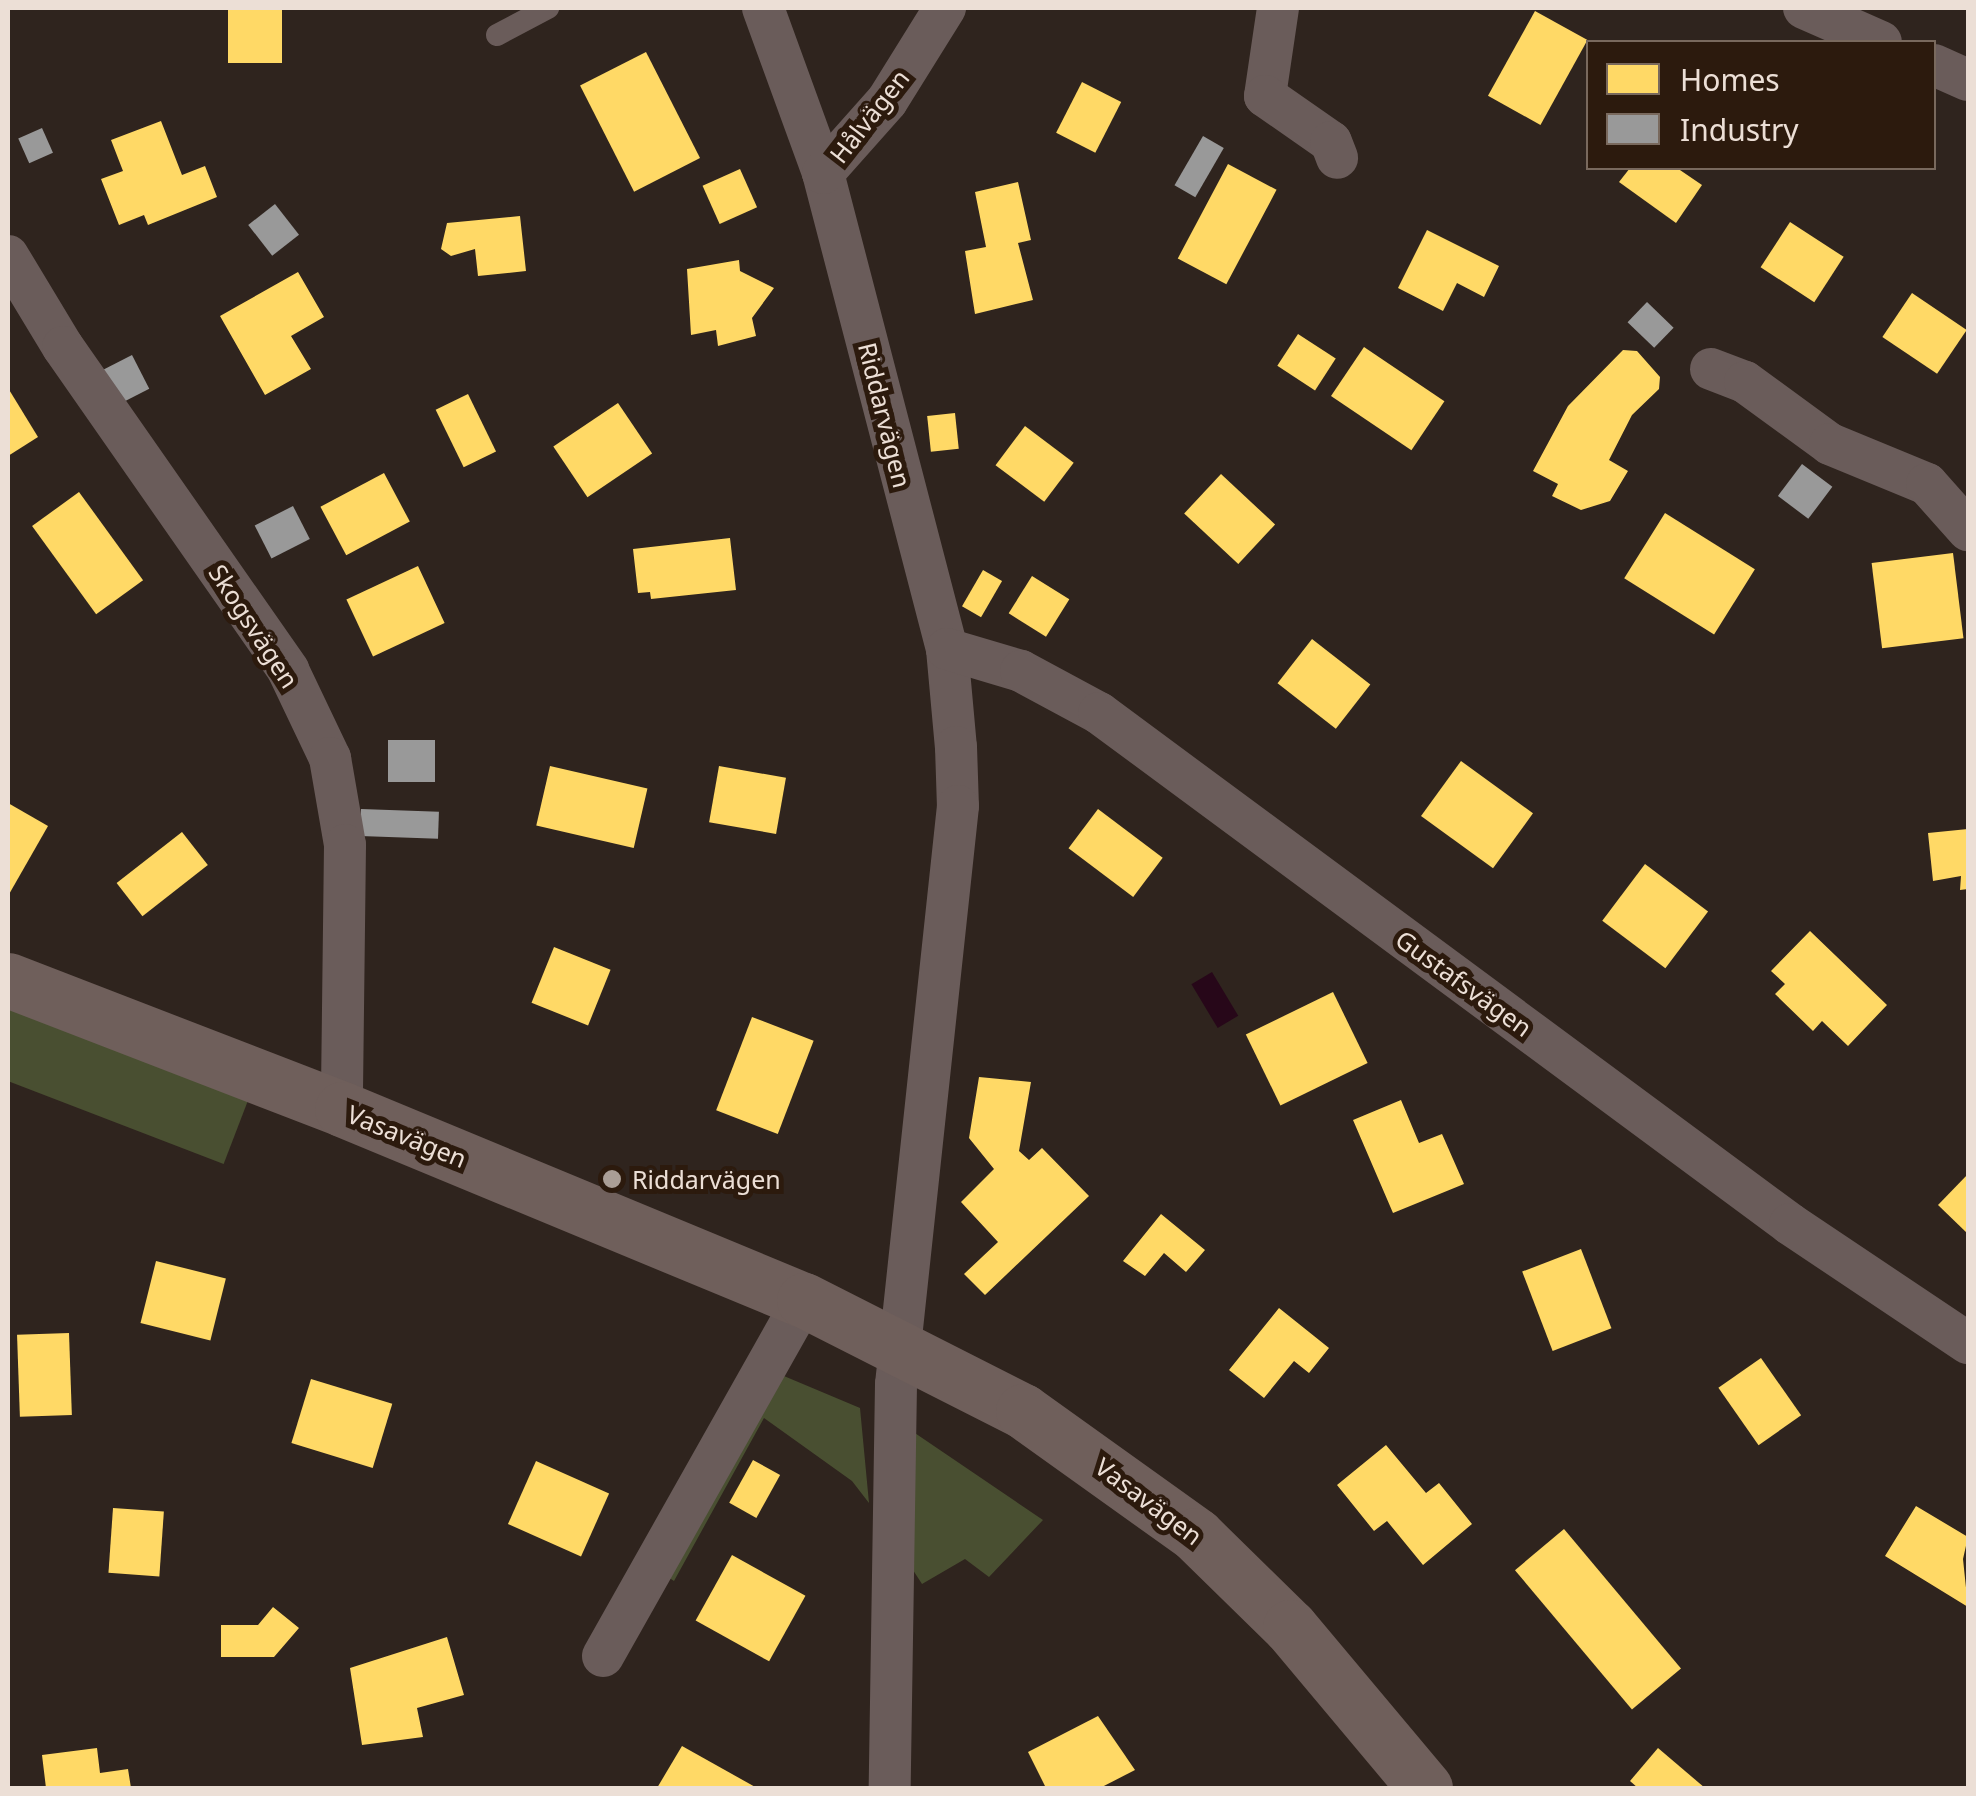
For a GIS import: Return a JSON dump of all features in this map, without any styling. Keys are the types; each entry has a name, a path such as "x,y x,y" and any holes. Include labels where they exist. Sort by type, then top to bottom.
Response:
{"street":[{"name":"Riddarvägen","path":"762,8 823,173 948,648 958,806 898,1343 890,1788"},
{"name":"Hålvägen","path":"823,173 888,101 945,8"},
{"path":"1278,8 1265,96 1331,142 1337,158"},
{"path":"1804,8 1876,40"},
{"path":"1936,66 1968,80"},
{"name":"Skogsvägen","path":"8,256 63,347 288,670 330,758 345,846 342,1109"},
{"path":"1711,369 1745,382 1830,444 1926,484 1968,530"},
{"name":"Gustafsvägen","path":"948,648 1021,671 1099,714 1790,1224 1968,1343"},
{"name":"Vasavägen","path":"8,980 342,1109 804,1300 898,1343 1023,1411 1196,1535 1290,1627 1425,1788"},
{"path":"603,1656 804,1300"}],"lane":[{"path":"497,36 548,8"}],"green space":[{"path":"8,1003 250,1096 224,1164 8,1081"},
{"path":"772,1371 860,1408 869,1503 852,1481 764,1418 674,1581 659,1571"},
{"path":"906,1427 1043,1520 989,1577 965,1559 922,1584 911,1567"}],"shaded area":[{"path":"1212,972 1238,1016 1218,1028 1191,984"}],"building: Homes":[{"path":"228,8 282,8 282,63 228,63"},
{"path":"1535,11 1587,40 1540,125 1488,96"},
{"path":"646,52 700,158 634,192 580,86"},
{"path":"1082,82 1121,102 1095,153 1056,133"},
{"path":"161,121 182,175 205,166 217,197 148,225 144,215 119,225 101,179 123,171 111,140"},
{"path":"1228,164 1277,190 1226,284 1178,258"},
{"path":"740,169 757,207 720,224 703,186"},
{"path":"1628,170 1680,170 1702,185 1676,223 1619,182"},
{"path":"1018,182 1031,240 1018,243 1033,300 975,314 965,251 986,247 975,192"},
{"path":"520,216 526,271 478,276 475,249 451,256 441,249 447,223"},
{"path":"1790,222 1844,257 1814,302 1761,267"},
{"path":"1427,230 1499,266 1484,297 1457,283 1443,311 1398,288"},
{"path":"739,260 740,271 774,288 752,318 756,336 718,346 716,330 691,335 687,269"},
{"path":"298,272 324,317 291,336 311,369 265,395 220,316"},
{"path":"1912,293 1967,330 1937,374 1882,337"},
{"path":"1298,334 1336,359 1315,390 1277,366"},
{"path":"1364,347 1444,401 1411,450 1331,396"},
{"path":"1623,350 1637,351 1660,377 1659,389 1632,415 1609,460 1628,471 1610,501 1581,510 1552,496 1558,484 1533,471 1568,406"},
{"path":"8,388 38,437 8,456"},
{"path":"468,394 496,452 464,467 436,410"},
{"path":"618,403 652,454 587,497 553,447"},
{"path":"955,413 959,449 931,452 927,416"},
{"path":"1025,426 1074,463 1044,502 996,465"},
{"path":"384,473 410,522 346,555 320,507"},
{"path":"1221,474 1275,524 1238,564 1184,513"},
{"path":"79,492 143,580 96,614 32,526"},
{"path":"1665,513 1755,569 1714,634 1624,578"},
{"path":"730,538 736,590 651,599 650,592 638,593 633,549"},
{"path":"1953,553 1963,638 1882,648 1872,563"},
{"path":"418,566 445,623 373,656 346,599"},
{"path":"983,570 1002,581 981,617 962,606"},
{"path":"1032,576 1069,599 1046,637 1009,613"},
{"path":"1312,639 1370,685 1336,729 1278,683"},
{"path":"1461,761 1533,813 1493,868 1421,816"},
{"path":"550,766 647,788 634,848 536,825"},
{"path":"719,766 786,778 776,834 709,822"},
{"path":"8,803 48,826 8,896"},
{"path":"1098,809 1163,858 1133,897 1069,848"},
{"path":"1968,829 1968,889 1960,890 1961,876 1933,881 1928,833"},
{"path":"182,832 208,865 142,916 117,883"},
{"path":"1645,864 1708,912 1665,968 1602,921"},
{"path":"1810,931 1887,1005 1848,1046 1822,1021 1813,1031 1775,994 1785,984 1771,971"},
{"path":"554,947 611,970 588,1025 532,1003"},
{"path":"1333,992 1368,1063 1280,1106 1246,1035"},
{"path":"752,1017 814,1041 778,1134 716,1110"},
{"path":"979,1077 1031,1082 1019,1151 1029,1160 1042,1148 1089,1196 985,1295 964,1274 998,1242 961,1202 994,1169 969,1138"},
{"path":"1401,1100 1419,1143 1442,1134 1464,1184 1393,1213 1353,1120"},
{"path":"1968,1174 1968,1234 1938,1205"},
{"path":"1161,1214 1205,1250 1186,1272 1164,1253 1145,1276 1123,1261"},
{"path":"1581,1249 1611,1328 1553,1351 1522,1272"},
{"path":"156,1261 226,1278 210,1341 141,1323"},
{"path":"1279,1308 1329,1348 1309,1373 1294,1361 1264,1398 1229,1370"},
{"path":"69,1333 72,1415 20,1417 17,1335"},
{"path":"1761,1358 1801,1415 1759,1445 1718,1388"},
{"path":"311,1379 392,1404 373,1468 291,1443"},
{"path":"1386,1445 1426,1493 1439,1483 1472,1524 1423,1565 1387,1521 1374,1531 1337,1485"},
{"path":"753,1460 780,1475 756,1518 729,1503"},
{"path":"536,1461 609,1494 581,1557 508,1524"},
{"path":"1916,1506 1968,1537 1963,1559 1968,1607 1885,1556"},
{"path":"113,1508 164,1512 159,1576 108,1573"},
{"path":"1564,1529 1681,1668 1632,1710 1515,1570"},
{"path":"732,1555 805,1596 769,1661 696,1621"},
{"path":"273,1607 299,1628 274,1657 221,1657 221,1625 258,1625"},
{"path":"447,1637 464,1695 417,1708 423,1737 362,1745 350,1668"},
{"path":"1098,1716 1135,1770 1100,1788 1046,1788 1028,1752"},
{"path":"682,1746 757,1788 657,1788"},
{"path":"97,1748 100,1773 128,1769 131,1788 46,1788 42,1755"},
{"path":"1658,1748 1705,1788 1638,1788 1630,1781"}],"building: Industry":[{"path":"42,128 53,153 29,163 18,139"},
{"path":"1203,136 1224,148 1195,197 1174,185"},
{"path":"275,204 299,235 272,256 248,225"},
{"path":"1647,302 1674,328 1654,348 1628,322"},
{"path":"132,355 149,389 119,404 102,370"},
{"path":"1802,464 1832,487 1808,519 1778,496"},
{"path":"293,506 310,539 271,558 255,526"},
{"path":"388,740 435,740 435,782 388,782"},
{"path":"361,809 439,812 438,839 360,836"}],"place":[{"name":"Riddarvägen","path":"612,1179"}]}
